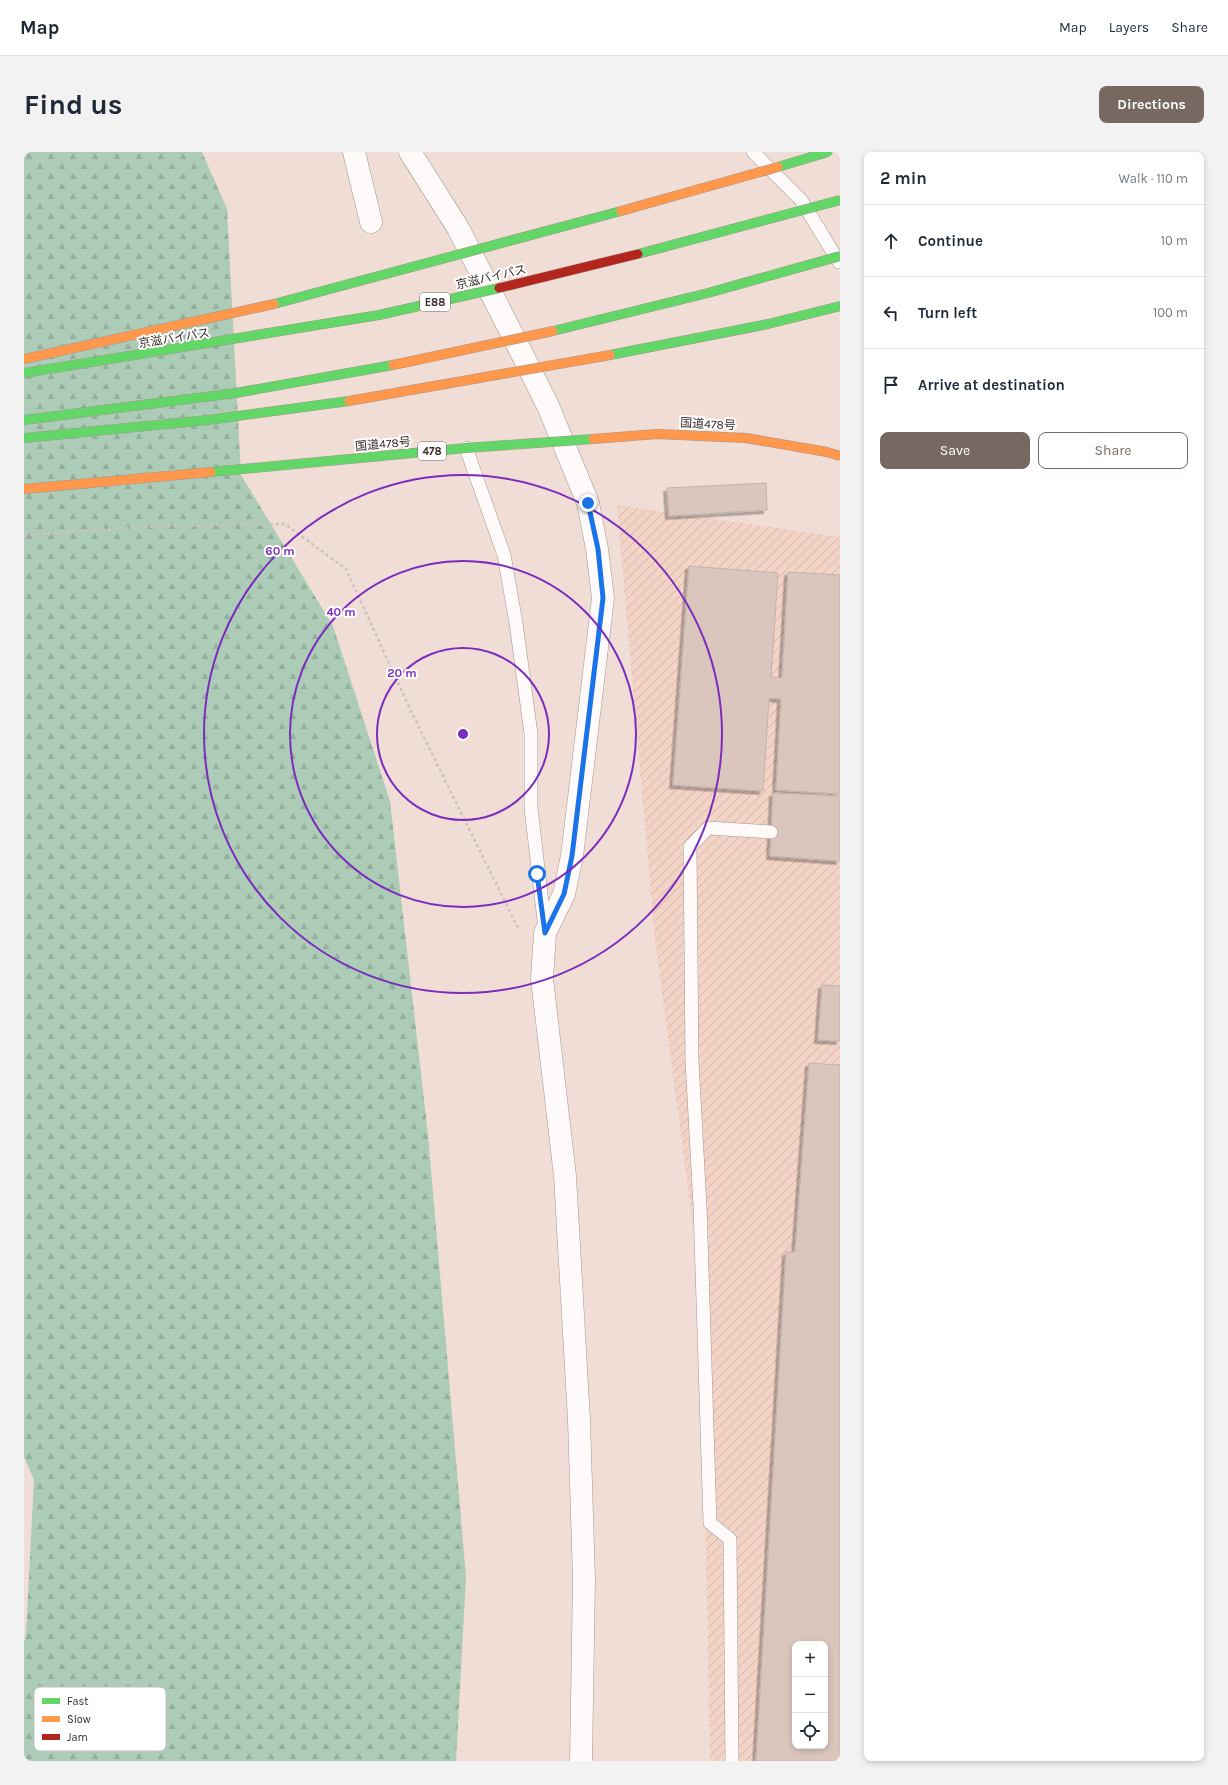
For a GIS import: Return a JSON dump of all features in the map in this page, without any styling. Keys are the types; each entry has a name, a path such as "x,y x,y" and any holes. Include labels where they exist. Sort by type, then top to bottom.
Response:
{"highway":[{"path":"24,359 298,299 670,198 828,152"},
{"name":"京滋バイパス","path":"24,373 209,344 379,315 602,264 840,200"},
{"path":"24,420 154,405 289,384 446,355 608,318 778,274 840,256"},
{"path":"24,438 158,425 317,406 503,376 768,324 840,306"},
{"path":"768,324 840,315"},
{"name":"国道478号","path":"24,489 466,448 657,434 746,438 827,452 840,456"}],"street":[{"path":"354,152 372,222"},
{"path":"410,152 458,228 548,406 588,503 598,549 603,598 572,856 564,894 545,933 542,979 565,1176 579,1420 584,1579 581,1761"},
{"path":"529,951 542,979"}],"lane":[{"path":"753,152 801,200 840,264"},
{"path":"466,448 504,555 516,623 531,734 531,808 545,933"},
{"path":"732,1761 730,1539 710,1523 700,1206 692,1061 690,847 708,828 771,832"}],"path":[{"path":"24,535 156,526 285,524 346,569 409,707 529,951"}],"shaded area":[{"path":"617,505 840,537 840,1761 710,1761 701,1285 655,940"}],"green space":[{"path":"24,152 202,152 227,209 241,475 333,626 390,801 428,1135 466,1577 456,1761 24,1761 24,1643 26,1634 34,1480 24,1457"}],"building":[{"path":"766,483 767,510 669,516 667,488"},
{"path":"689,566 778,573 771,677 782,678 788,572 840,575 840,794 776,790 781,699 769,698 763,791 673,785"},
{"path":"773,793 840,796 840,861 770,856"},
{"path":"822,985 840,986 840,1041 818,1040"},
{"path":"809,1063 840,1065 840,1761 756,1761 786,1252 795,1252"}],"traffic: fast":[{"path":"778,167 828,152"},
{"path":"638,254 840,200"},
{"path":"274,304 621,211"},
{"path":"553,331 708,293 840,256"},
{"path":"24,373 379,315 499,288"},
{"path":"610,355 768,324 840,306"},
{"path":"24,420 236,393 393,365"},
{"path":"24,438 208,420 349,401"},
{"path":"211,472 466,448 593,439"}],"traffic: slow":[{"path":"621,211 778,167"},
{"path":"24,359 274,304"},
{"path":"393,365 553,331"},
{"path":"349,401 610,355"},
{"path":"593,439 657,434 746,438 827,452 840,456"},
{"path":"24,489 211,472"}],"traffic: jam":[{"path":"499,288 638,254"}],"route":[{"path":"537,874 545,933 564,894 572,856 603,598 598,549 588,503"}]}
